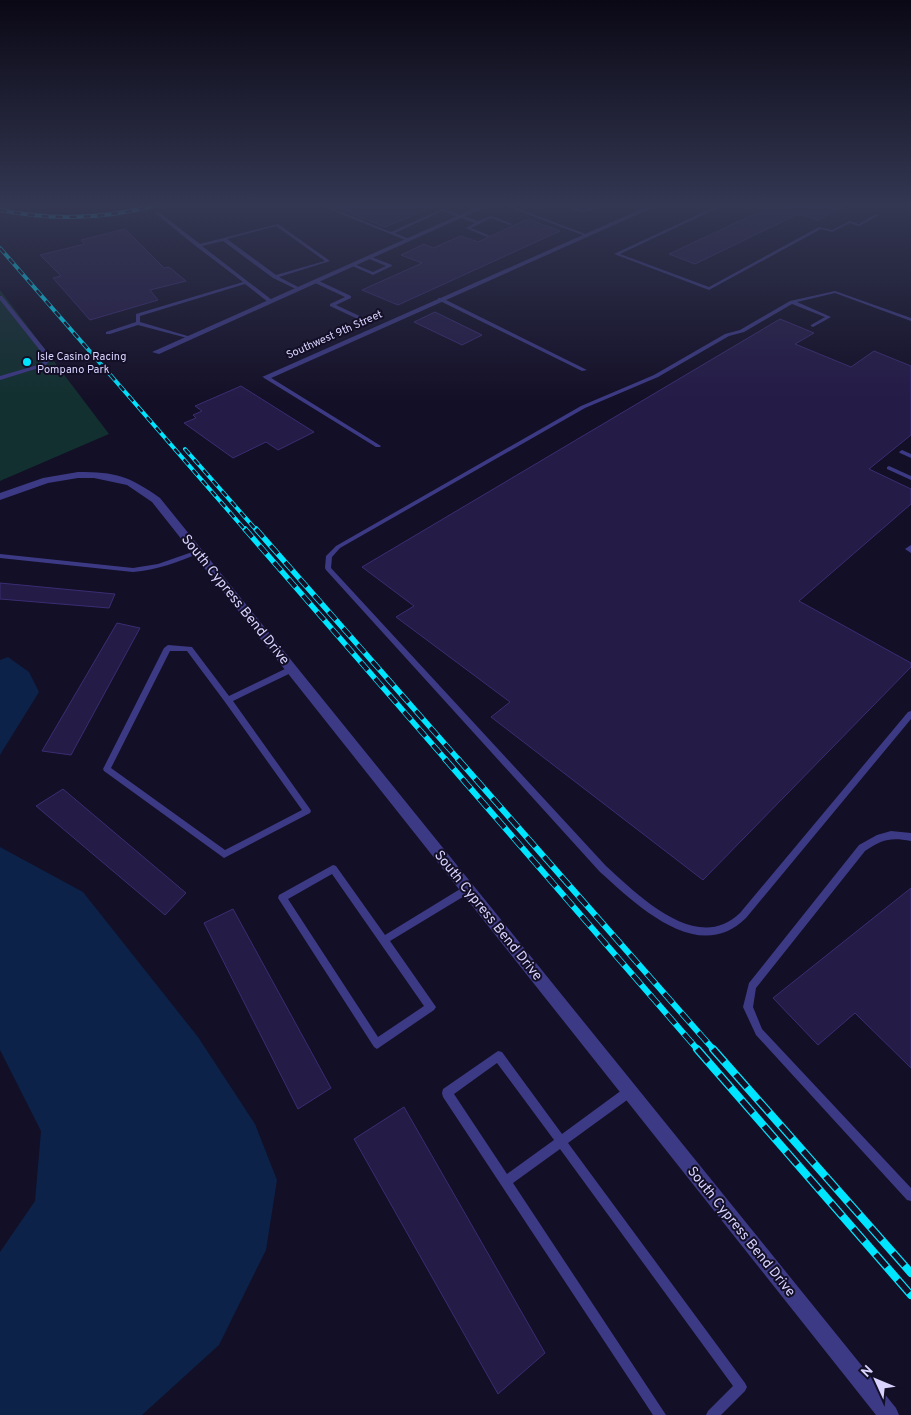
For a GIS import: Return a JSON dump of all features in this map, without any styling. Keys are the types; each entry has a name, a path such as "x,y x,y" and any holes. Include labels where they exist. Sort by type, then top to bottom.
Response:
{"street":[{"path":"156,352 341,270"},
{"name":"Southwest 9th Street","path":"266,377 506,270"},
{"name":"South Cypress Bend Drive","path":"0,497 54,478 90,475 128,481 156,500 889,1415"}],"lane":[{"path":"228,270 270,301"},
{"path":"266,270 298,289"},
{"path":"275,277 298,270"},
{"path":"363,270 372,274 381,270"},
{"path":"659,270 709,289 744,270"},
{"path":"315,282 349,297 332,305 364,320"},
{"path":"138,323 138,315 244,283"},
{"path":"911,320 835,292 792,302 742,330 727,335 656,376 582,407 338,547 329,556 328,568 603,869 646,905 677,926 708,933 732,925 753,904 911,714"},
{"path":"0,297 49,358 43,365 0,378"},
{"path":"440,299 584,370"},
{"path":"792,302 829,317 813,326"},
{"path":"108,333 138,323 188,338"},
{"path":"266,377 378,446"},
{"path":"902,452 911,456"},
{"path":"890,468 911,478"},
{"path":"911,547 908,549 911,551"},
{"path":"0,556 133,570 149,569 168,564 198,552"},
{"path":"168,648 189,649 228,700 307,811 224,854 106,769 168,648"},
{"path":"228,700 292,669"},
{"path":"911,837 898,834 878,836 862,848 752,986 748,1007 759,1032 911,1196"},
{"path":"333,869 384,940 431,1007 377,1044 282,898 333,869"},
{"path":"384,940 468,889"},
{"path":"660,1415 447,1093 498,1056 741,1387 712,1415"},
{"path":"507,1181 630,1091"}],"green space":[{"name":"Isle Casino Racing Pompano Park","path":"0,290 109,434 0,481"}],"water":[{"path":"8,657 29,672 39,692 0,755 0,660"},
{"path":"0,847 83,892 198,1037 255,1124 277,1180 266,1250 219,1345 142,1415 0,1415 0,1252 35,1201 41,1131 0,1050"}],"building":[{"path":"55,270 173,270 186,281 150,290 158,300 90,320 53,278 61,276"},
{"path":"406,270 475,270 398,305 362,290"},
{"path":"435,312 482,335 462,345 414,322"},
{"path":"780,319 814,333 795,344 851,367 874,351 911,366 911,435 869,469 911,489 911,504 799,601 911,663 911,667 703,880 491,717 510,702 396,617 414,606 362,567"},
{"path":"241,386 314,432 278,450 266,442 233,458 184,423 196,418 193,415 202,411 195,406"},
{"path":"0,583 115,594 109,608 0,599"},
{"path":"117,623 140,628 71,755 42,751"},
{"path":"63,789 186,893 165,915 36,806"},
{"path":"911,888 911,1068 855,1013 818,1045 773,998"},
{"path":"233,909 331,1088 298,1109 204,923"},
{"path":"404,1107 545,1353 498,1394 354,1139"}],"railway":[{"path":"19,270 246,531"},
{"path":"185,449 257,531"},
{"path":"245,529 446,760"},
{"path":"256,529 459,760"},
{"path":"445,759 698,1050"},
{"path":"458,759 714,1050"},
{"path":"697,1049 911,1295"},
{"path":"713,1049 911,1273"}],"place":[{"name":"Isle Casino Racing Pompano Park","path":"27,362"}]}
